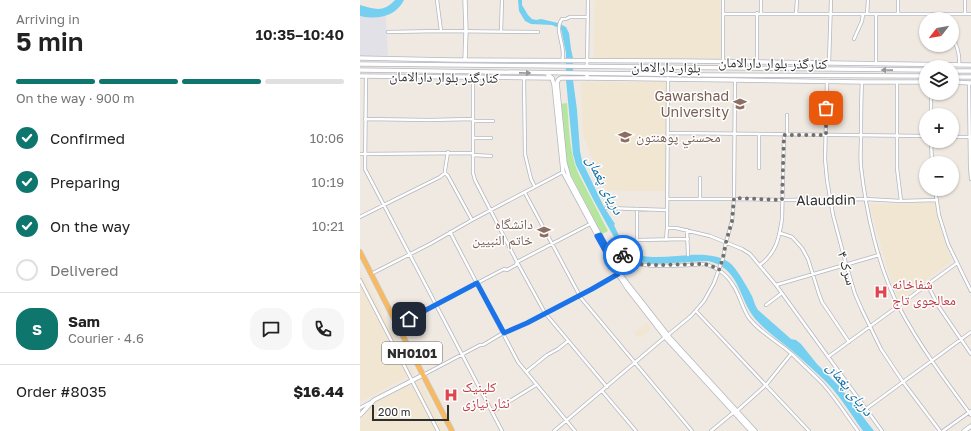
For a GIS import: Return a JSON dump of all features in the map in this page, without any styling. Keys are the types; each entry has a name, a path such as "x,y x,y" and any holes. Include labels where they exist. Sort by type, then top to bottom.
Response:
{"highway":[{"name":"NH0101","path":"360,252 452,431"}],"main road":[{"path":"465,0 465,60"},
{"name":"کنارگذر بلوار دارالامان","path":"360,58 919,65"},
{"path":"360,64 539,67 537,73"},
{"name":"کنارگذر بلوار دارالامان","path":"959,65 971,65"},
{"name":"بلوار دارالامان","path":"539,67 587,66 919,70"},
{"path":"610,67 610,73"},
{"path":"360,70 546,73 552,78 563,172 590,224 610,253 621,275 667,336"},
{"path":"959,71 971,71"},
{"name":"بلوار دارالامان","path":"546,73 668,74 709,77 919,76"},
{"path":"587,73 587,78"},
{"name":"کنارگذر بلوار دارالامان","path":"360,76 552,78"},
{"name":"کنارگذر بلوار دارالامان","path":"598,236 569,177 565,163 557,82 560,78 668,79 709,77 735,80 919,82"},
{"path":"959,77 971,77"},
{"path":"959,82 970,83"},
{"path":"598,236 618,274 667,336 750,429 755,431"},
{"path":"360,415 374,400 423,375"},
{"path":"964,431 971,426"}],"street":[{"path":"437,0 442,31"},
{"path":"501,31 502,0"},
{"path":"587,66 588,0"},
{"path":"723,0 723,68"},
{"path":"757,62 759,13 762,0"},
{"path":"796,14 797,0"},
{"path":"829,64 831,0"},
{"path":"867,14 868,0"},
{"path":"898,0 898,14"},
{"path":"965,14 966,0"},
{"path":"723,14 919,14"},
{"path":"854,38 863,14"},
{"path":"959,14 971,14"},
{"path":"876,15 876,64"},
{"path":"564,61 563,47 558,28 562,19 570,17 588,17"},
{"path":"388,32 538,32"},
{"path":"473,72 473,173 475,180 545,313 607,387"},
{"path":"666,240 668,74"},
{"path":"366,76 365,169 502,431"},
{"path":"524,78 525,154 530,179 535,187"},
{"path":"554,431 692,316 704,301 710,290 723,258 732,221 734,198 735,80"},
{"name":"سرک ۴","path":"827,81 825,159 830,200 855,294 881,349 903,382 942,431"},
{"path":"862,82 860,165 871,224 879,255 898,306 932,361 970,413 942,431"},
{"path":"897,82 898,168 901,201"},
{"path":"970,83 971,179"},
{"path":"760,265 773,252 780,233 782,220 787,115"},
{"path":"365,119 493,121"},
{"path":"668,133 919,136"},
{"path":"758,135 759,168"},
{"path":"959,137 970,137"},
{"path":"473,138 491,138"},
{"path":"448,152 445,173 472,220"},
{"path":"360,154 448,152 491,156"},
{"path":"371,274 410,255 472,220 563,172"},
{"path":"360,217 440,177 445,173"},
{"path":"700,178 700,198"},
{"path":"525,193 579,296 692,431"},
{"path":"936,196 948,244 971,291"},
{"name":"Alauddin","path":"667,199 734,198 782,200 937,200"},
{"path":"606,208 667,210"},
{"path":"637,209 637,240 688,239"},
{"path":"397,325 504,269 507,270 516,265 517,262 590,224"},
{"path":"667,228 687,230 710,236 742,249 750,254 782,293 882,431"},
{"path":"687,230 688,255"},
{"path":"450,232 518,362 575,431"},
{"path":"780,233 792,237 802,248 808,259 822,302 849,342"},
{"path":"610,253 618,249 629,261 638,264 704,264 710,265 719,270 733,285 749,318 756,326 791,353 822,383 858,431"},
{"path":"776,285 879,255"},
{"path":"828,357 957,263"},
{"path":"423,375 504,333 527,323 618,274"},
{"path":"360,280 438,431"},
{"path":"928,284 939,307 971,354"},
{"path":"766,304 782,293"},
{"path":"696,311 809,431"},
{"path":"866,409 971,332"},
{"path":"526,372 568,341"},
{"path":"711,431 766,385 791,353"},
{"path":"492,412 536,385"},
{"path":"602,391 636,431"},
{"path":"360,408 371,402"}],"shaded area":[{"path":"595,0 720,0 721,61 594,60"},
{"path":"360,16 370,18 386,16 388,59 360,58"},
{"name":"محسني پوهنتون","path":"581,82 668,82 666,191 617,191 607,190 603,186 584,138"},
{"path":"935,202 945,243 952,261 900,300 892,284 869,204"},
{"path":"360,269 414,373 360,402"},
{"path":"647,323 651,329 640,338 638,336 637,337 634,333"},
{"path":"420,380 447,431 360,431 360,422 372,404"}],"green space":[{"path":"567,103 570,139 575,165 608,231 602,234 567,165 560,104"}],"water":[{"path":"395,0 404,0 391,14 373,18 360,16 360,5 379,9 387,7"},
{"path":"518,0 522,0 522,5 532,19 541,19 558,23 566,27 569,33 573,58 573,80 582,161 604,207 615,224 614,225 621,240 628,250 634,254 653,257 710,255 721,258 730,263 745,284 758,310 791,339 796,340 801,344 817,364 839,386 874,431 863,431 827,383 757,321 748,308 732,276 726,270 708,261 655,264 634,261 621,250 576,165 573,154 566,80 566,53 561,29 552,25 531,24 525,21 519,11"}],"way so far":[{"path":"623,255 629,261 638,264 704,264 710,265 719,270 731,228 734,198 782,200 784,135 826,135 826,108"}],"place":[{"name":"Gawarshad University","path":"740,104"},
{"name":"محسني پوهنتون","path":"625,137"},
{"name":"دانشگاه خاتم النبیین","path":"544,232"},
{"name":"شفاخانه معالجوی تاج","path":"881,292"},
{"name":"کلینیک نثار نیازی","path":"451,395"}],"route":[{"path":"409,319 477,283 504,333 527,323 618,274 597,236 600,235 610,253 618,249 623,255"}],"water label":[{"name":"دریای پغمان","path":"605,185"},
{"name":"دریای پغمان","path":"850,389"}]}
